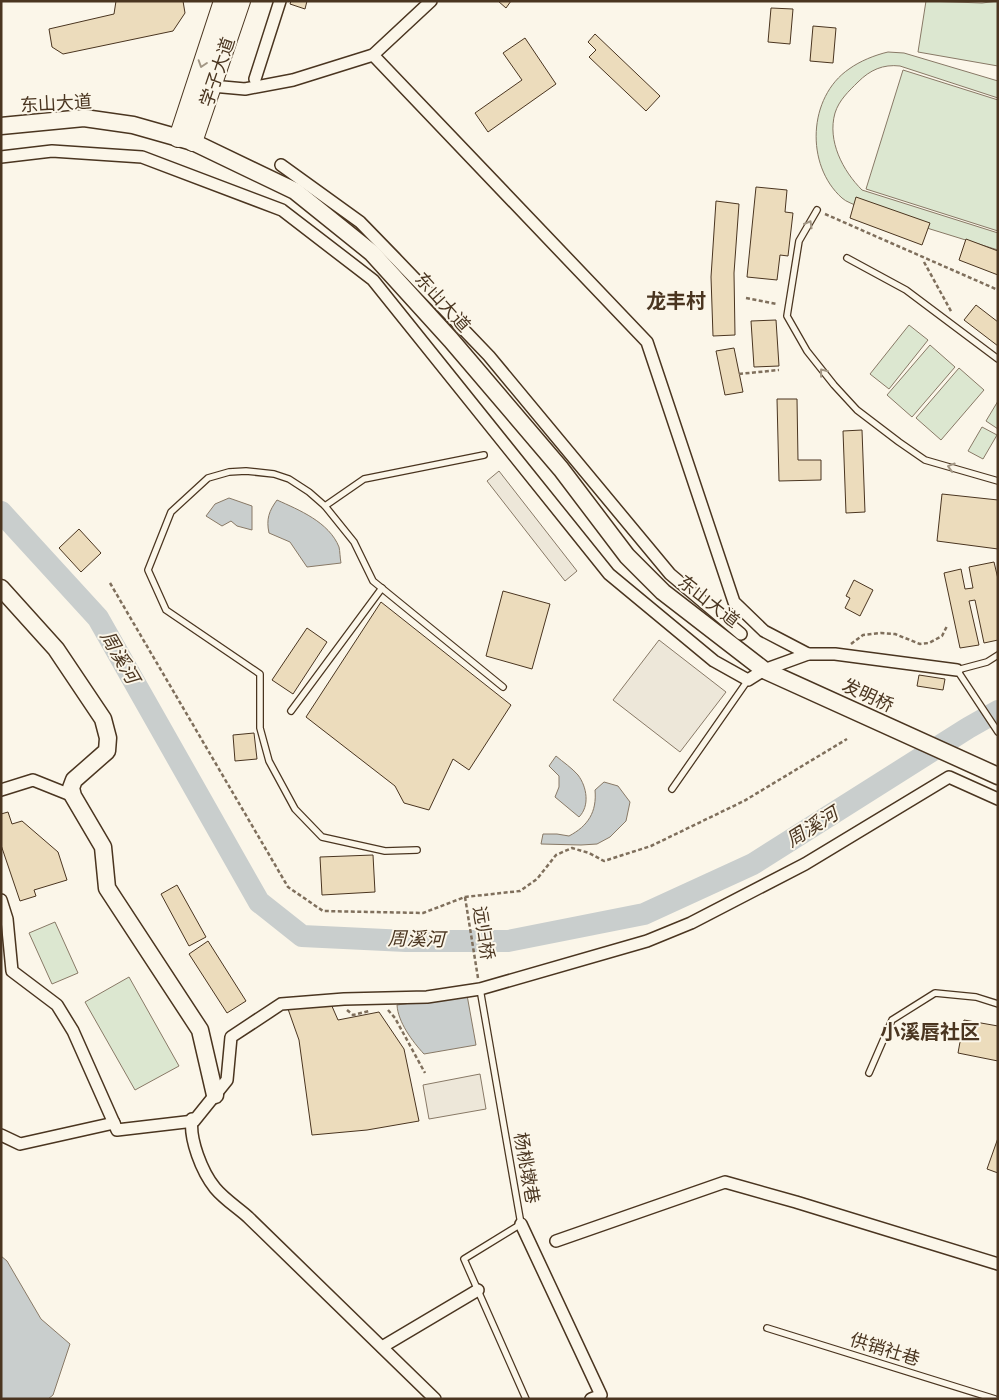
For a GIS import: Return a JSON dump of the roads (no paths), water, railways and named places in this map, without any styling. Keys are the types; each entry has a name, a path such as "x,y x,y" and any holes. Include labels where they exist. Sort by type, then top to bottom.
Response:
{"main road":[{"name":"学子大道","path":"186,140 223,1"},
{"name":"学子大道","path":"186,140 212,86 241,1"},
{"name":"东山大道","path":"1,126 84,118 133,125 186,140 295,191 372,253 451,340 561,469 627,556 663,592 764,670"},
{"path":"1,588 56,649 103,719 108,738 108,751 74,780 71,788 73,796 103,847 108,888 200,1030 215,1095"},
{"name":"发明桥","path":"764,670 998,776"}],"street":[{"path":"201,40 214,1"},
{"path":"256,79 280,1"},
{"path":"212,86 245,89 293,80 373,55 431,1"},
{"path":"373,55 647,342 734,602 764,631 808,654"},
{"path":"1,157 52,151 142,157 282,210 373,280 609,574 714,661 748,680 764,670 808,654 835,654 957,670"},
{"path":"280,165 360,222 396,258 489,356 670,574 741,634"},
{"path":"1,900 7,919 12,971 57,1005 73,1031 117,1130 194,1121 227,1080 232,1036 281,1004 344,998 427,997 480,989 647,941 690,923 805,864 949,777 998,799"},
{"path":"1,790 33,780 73,796"},
{"path":"192,1119 194,1144 204,1173 216,1190 248,1217 435,1399"},
{"path":"1,1134 20,1144 114,1123"},
{"path":"556,1240 725,1182 998,1264"},
{"path":"522,1224 600,1395 591,1399"},
{"path":"382,1346 478,1290"}],"lane":[{"path":"817,210 799,241 787,316 807,351 857,410 899,442 926,460 998,481"},
{"path":"847,258 906,290 998,360"},
{"path":"325,506 364,479 484,455"},
{"path":"417,850 385,850 322,837 295,809 269,761 260,728 260,674 166,610 148,570 171,512 208,478 229,472 246,471 274,474 289,479 325,506 354,542 373,581 503,687"},
{"path":"291,711 382,588"},
{"path":"998,655 987,662 957,670 998,732"},
{"path":"672,789 748,680"},
{"name":"杨桃墩巷","path":"480,989 522,1224 464,1259 526,1399"},
{"path":"869,1073 892,1020 935,993 976,997 998,1004"},
{"name":"供销社巷","path":"767,1328 995,1399"}],"waterway":[{"name":"周溪河","path":"1,512 98,618 259,902 302,936 406,941 508,941 644,914 753,864 998,711"}],"district":[{"name":"龙丰村","path":"676,301"},
{"name":"小溪唇社区","path":"930,1032"}]}
